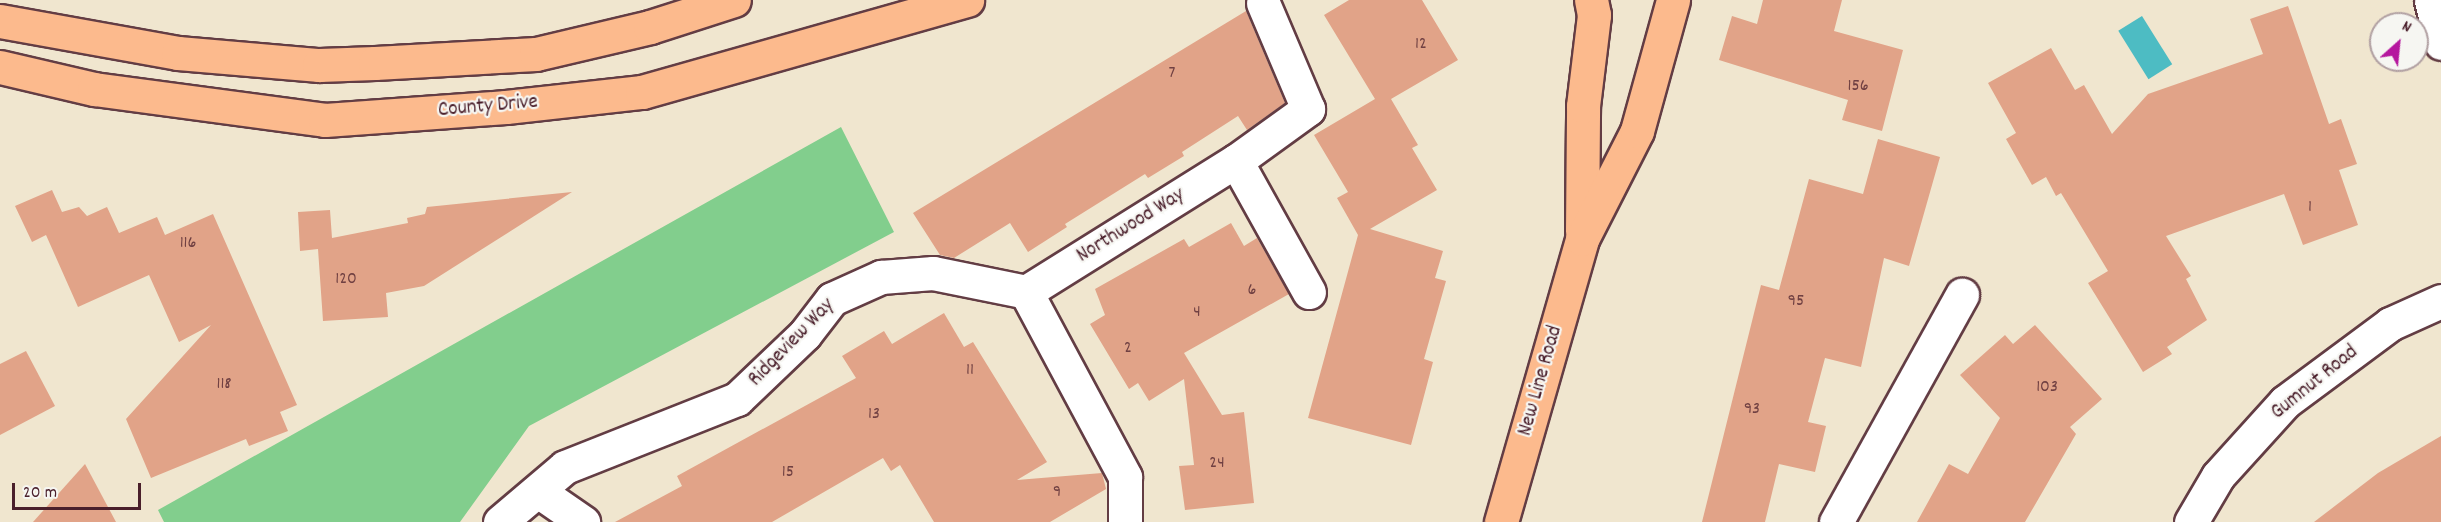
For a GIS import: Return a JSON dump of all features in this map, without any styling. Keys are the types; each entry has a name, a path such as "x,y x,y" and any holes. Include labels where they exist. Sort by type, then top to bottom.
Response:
{"main road":[{"path":"0,21 178,53 319,64 375,63 536,54 650,27 734,0"},
{"name":"County Drive","path":"0,68 94,89 325,120 472,109 642,92 967,0"},
{"name":"New Line Road","path":"1582,239 1583,106 1594,15 1591,0"},
{"name":"New Line Road","path":"1501,522 1582,239 1637,131 1673,0"}],"street":[{"path":"2431,0 2441,43"},
{"name":"Northwood Way","path":"1026,292 1236,161 1308,109 1263,3"},
{"path":"1236,161 1309,292"},
{"name":"Ridgeview Way","path":"500,522 565,467 737,399 804,334 832,298 881,277 933,273 1026,292"},
{"path":"1026,292 1125,477 1125,522"},
{"path":"1836,522 1962,295"},
{"name":"Gumnut Road","path":"2191,522 2218,476 2285,402 2390,324 2441,301"},
{"path":"538,491 583,522"}],"green space":[{"path":"841,127 894,232 529,426 460,522 164,522 158,510"}],"water":[{"path":"2142,16 2172,64 2148,79 2118,31"}],"building":[{"path":"1349,0 1422,0 1458,60 1391,99 1418,145 1412,148 1437,190 1370,229 1443,251 1435,278 1446,281 1424,359 1433,362 1411,445 1308,418 1358,235 1337,198 1348,192 1314,135 1375,99 1324,15"},
{"path":"1763,0 1842,0 1834,31 1903,50 1882,131 1842,120 1848,100 1719,60 1732,16 1757,24"},
{"path":"2288,6 2329,124 2341,119 2357,164 2339,170 2358,225 2303,245 2284,194 2166,236 2191,276 2186,279 2207,320 2167,347 2172,354 2143,372 2088,283 2108,271 2061,193 2056,196 2046,177 2032,185 2006,139 2016,133 1988,83 2051,48 2075,90 2084,85 2112,134 2148,94 2263,54 2250,19"},
{"path":"1246,11 1285,103 1247,130 1238,116 1182,152 1184,156 1148,178 1145,174 1065,224 1067,227 1028,252 1010,223 954,258 940,255 913,213"},
{"path":"1878,139 1940,157 1909,266 1884,258 1861,367 1825,358 1808,422 1826,426 1815,472 1779,464 1765,522 1702,522 1761,285 1779,290 1809,179 1863,194"},
{"path":"52,190 62,212 79,207 87,216 107,207 119,233 157,217 165,235 213,214 297,405 280,412 288,431 249,446 246,439 151,478 126,419 211,325 179,342 149,275 78,307 46,235 32,242 15,206"},
{"path":"572,192 424,286 386,293 388,317 323,321 318,249 300,251 298,212 330,210 332,238 408,223 407,218 425,214 427,207"},
{"path":"1231,223 1244,246 1257,238 1289,294 1184,353 1222,415 1244,412 1254,503 1185,510 1179,466 1194,465 1184,379 1149,401 1138,383 1129,389 1090,324 1105,315 1095,289 1184,239 1189,247"},
{"path":"944,313 964,347 973,342 1047,462 1017,480 1102,473 1106,489 1050,522 934,522 900,465 891,471 883,458 772,522 615,522 682,486 677,476 856,378 842,356 884,331 892,344"},
{"path":"2035,325 2102,399 2070,427 2076,434 2025,522 1917,522 1949,464 1968,474 2000,418 1960,375 2005,335 2013,344"},
{"path":"26,351 55,406 0,435 0,364"},
{"path":"2441,436 2441,522 2314,522 2378,473"},
{"path":"85,464 116,522 33,522"}]}
